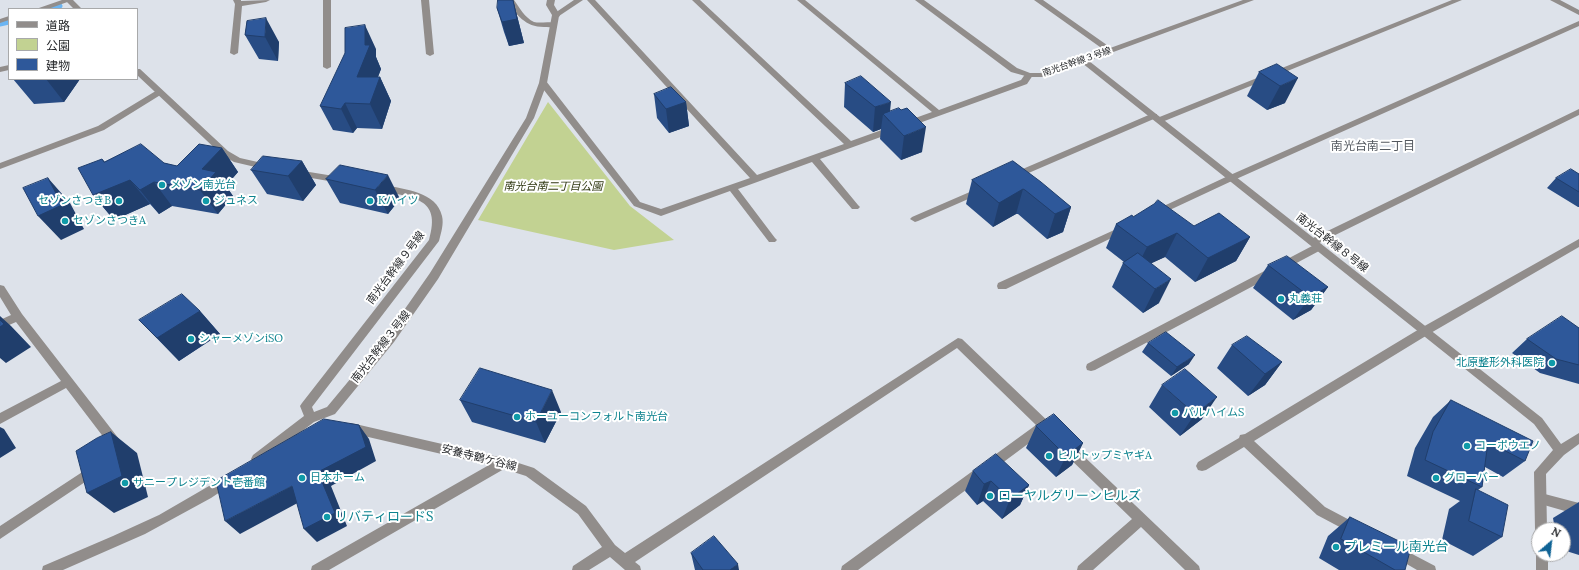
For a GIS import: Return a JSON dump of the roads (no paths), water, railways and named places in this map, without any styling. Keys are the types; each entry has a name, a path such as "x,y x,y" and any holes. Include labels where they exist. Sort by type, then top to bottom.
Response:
{"street":[{"path":"43,8 69,0 77,8"},
{"path":"234,53 238,2 266,0"},
{"path":"327,0 327,67"},
{"path":"425,0 430,54"},
{"path":"510,0 526,21 536,25 553,25"},
{"path":"551,0 550,5 556,15 579,0"},
{"path":"591,0 756,179"},
{"path":"696,0 850,145"},
{"path":"801,0 938,113"},
{"name":"南光台幹線３号線","path":"919,0 1014,70 1029,75 1042,75 1250,0"},
{"path":"1040,0 1110,50"},
{"path":"1009,179 1156,118 1458,0"},
{"path":"1554,0 1579,13"},
{"name":"南光台幹線３号線","path":"48,570 145,529 208,494 310,418 331,411 390,340 434,276 530,118 543,82 556,15"},
{"path":"1145,218 1231,178 1579,23"},
{"name":"南光台幹線８号線","path":"1082,60 1538,421 1560,451"},
{"path":"138,72 224,153 237,160 275,169"},
{"path":"543,82 637,204 661,213 1024,82 1029,75"},
{"path":"0,166 101,128 159,92"},
{"path":"1091,367 1315,244 1579,112"},
{"path":"814,158 855,207"},
{"path":"291,172 346,181"},
{"name":"南光台幹線９号線","path":"310,418 306,406 434,241 437,231 438,226 436,211 426,200 409,193 378,187"},
{"path":"732,187 772,240"},
{"path":"915,219 987,188"},
{"path":"1002,286 1131,225"},
{"path":"1202,466 1244,439 1425,331 1579,243"},
{"path":"0,289 18,317 121,452 114,456"},
{"path":"0,325 18,317"},
{"path":"625,561 958,342 1194,570"},
{"path":"0,419 68,382"},
{"name":"安養寺鶴ケ谷線","path":"310,418 503,463 530,472 582,510 611,549 636,570"},
{"path":"847,570 1044,425"},
{"path":"1542,522 1540,472 1560,451 1579,438"},
{"path":"1244,439 1321,511 1362,533"},
{"path":"318,570 503,463"},
{"path":"0,533 102,464"},
{"path":"1541,499 1579,509"},
{"path":"1083,570 1141,519"},
{"path":"1389,548 1430,570"},
{"path":"578,570 611,549"}],"waterway":[{"path":"53,8 60,6"},
{"path":"0,24 8,22"}],"place":[{"name":"メゾン南光台","path":"162,185"},
{"name":"セゾンさつきB","path":"119,201"},
{"name":"ジュネス","path":"206,201"},
{"name":"Kハイツ","path":"370,201"},
{"name":"セゾンさつきA","path":"65,221"},
{"name":"丸義荘","path":"1281,299"},
{"name":"シャーメゾンiSO","path":"191,339"},
{"name":"北原整形外科医院","path":"1552,363"},
{"name":"パルハイムS","path":"1175,413"},
{"name":"ホーユーコンフォルト南光台","path":"517,417"},
{"name":"コーポウエノ","path":"1467,446"},
{"name":"ヒルトップミヤギA","path":"1049,456"},
{"name":"日本ホーム","path":"302,478"},
{"name":"グローバー","path":"1436,478"},
{"name":"サニープレジデント壱番館","path":"125,483"},
{"name":"ローヤルグリーンヒルズ","path":"990,496"},
{"name":"リバティロードS","path":"327,517"},
{"name":"プレミール南光台","path":"1336,547"}],"district":[{"name":"南光台南二丁目","path":"1373,147"}],"park label":[{"name":"南光台南二丁目公園","path":"553,187"}]}
